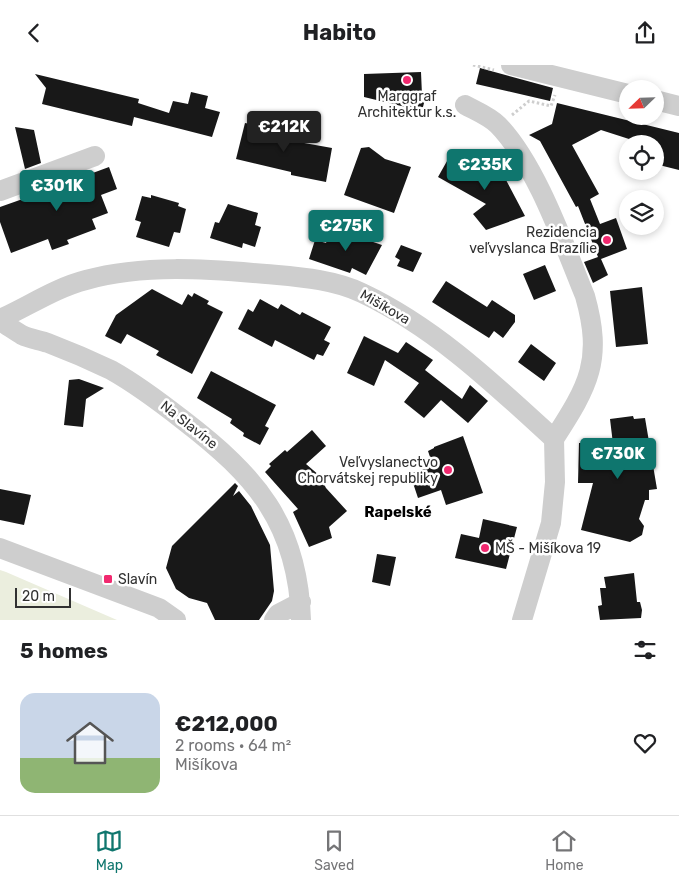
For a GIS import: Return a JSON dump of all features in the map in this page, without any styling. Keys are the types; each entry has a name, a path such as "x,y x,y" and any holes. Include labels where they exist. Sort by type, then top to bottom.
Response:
{"street":[{"path":"511,65 619,92"},
{"path":"664,103 679,106"},
{"path":"465,105 492,120 517,152 545,202 585,295 590,311 594,340 594,355 588,377 575,407 554,439 555,482 551,523 522,620"},
{"path":"0,191 95,156"},
{"name":"Mišíkova","path":"0,320 67,286 106,275 130,271 208,270 296,277 327,283 361,292 432,334 479,370 554,439"},
{"name":"Na Slavíne","path":"0,320 23,335 62,349 112,371 164,406 231,460 250,479 286,536 296,566 301,611 278,614 274,620"},
{"path":"0,548 159,608 176,620"}],"path":[{"path":"529,101 551,106"}],"green space":[{"path":"0,570 6,572 117,620 0,620"}],"building":[{"path":"480,68 553,88 550,101 476,84"},
{"path":"421,72 422,95 426,95 422,111 364,97 364,74"},
{"path":"35,74 139,99 138,103 169,113 173,101 188,104 191,92 208,96 205,108 220,112 212,137 134,117 132,126 42,104 46,88"},
{"path":"557,103 619,118 619,125 646,125 679,133 679,170 664,166 664,135 619,136 601,130 572,145 599,194 590,199 600,224 616,218 619,235 622,235 627,249 601,259 608,275 593,283 584,262 598,257 578,206 576,207 540,141 529,135 552,124"},
{"path":"245,123 284,131 282,139 332,148 326,182 291,175 291,172 236,159"},
{"path":"15,127 34,130 41,163 25,169"},
{"path":"369,147 385,159 411,167 394,213 344,195 361,148"},
{"path":"451,154 493,176 508,158 516,174 506,180 525,216 486,230 473,214 486,204 438,177"},
{"path":"109,167 117,189 101,195 108,213 92,219 96,229 67,240 69,244 52,250 48,239 11,253 0,222 0,207 34,195 33,192 51,185 52,188"},
{"path":"151,195 179,203 178,206 186,209 180,233 174,232 169,247 136,237 141,222 135,220 142,196 151,198"},
{"path":"228,204 258,213 255,225 261,227 255,247 243,243 242,248 210,238 215,222 219,223"},
{"path":"332,228 382,245 366,275 352,268 350,273 309,259 315,240 326,243"},
{"path":"401,245 422,253 413,272 397,266 400,260 395,257"},
{"path":"545,265 556,291 534,300 523,274"},
{"path":"446,281 487,307 492,300 515,315 515,322 503,338 494,331 489,338 432,302"},
{"path":"642,287 648,344 616,347 610,291"},
{"path":"152,289 182,305 188,294 192,297 194,293 209,301 207,304 223,312 192,374 156,355 159,351 127,334 121,344 105,336 116,315"},
{"path":"260,299 278,309 281,304 300,315 302,312 331,327 324,340 330,343 323,356 317,354 314,360 275,340 272,347 238,329 248,309 253,312"},
{"path":"364,336 398,353 406,342 433,360 425,370 462,399 470,385 488,401 468,423 441,400 424,418 404,402 419,383 385,360 374,386 347,373"},
{"path":"531,344 556,363 544,381 518,362"},
{"path":"211,371 276,405 265,426 269,428 260,445 243,436 244,433 230,423 232,419 197,398"},
{"path":"79,379 104,388 86,399 83,427 64,425 69,380"},
{"path":"633,416 634,419 645,418 657,489 649,490 649,500 645,500 639,519 644,526 642,535 630,542 581,530 593,483 578,483 579,443 613,444 610,419"},
{"path":"312,430 326,446 306,464 320,476 326,488 347,511 329,527 332,538 309,547 293,512 298,509 265,472 271,466 269,464 285,450 287,452"},
{"name":"Veľvyslanectvo Chorvátskej republiky","path":"463,436 483,493 446,505 441,490 418,498 410,474 433,466 428,451"},
{"path":"235,483 238,486 233,496 239,491 251,506 270,545 274,591 272,601 259,620 215,620 207,603 189,598 176,589 166,568 172,546"},
{"path":"0,489 31,495 24,525 0,520"},
{"name":"MŠ - Mišíkova 19","path":"483,519 517,527 506,569 455,558 461,534 479,538"},
{"path":"377,554 396,557 390,586 372,582"},
{"path":"634,573 637,602 640,602 642,610 641,618 600,620 598,606 602,605 600,588 606,588 604,577"}],"place":[{"name":"Marggraf Architektur k.s.","path":"407,80"},
{"name":"Rezidencia veľvyslanca Brazílie","path":"607,240"},
{"name":"Veľvyslanectvo Chorvátskej republiky","path":"448,470"},
{"name":"MŠ - Mišíkova 19","path":"485,548"},
{"name":"Slavín","path":"108,579"}],"district":[{"name":"Rapelské","path":"398,512"}]}
